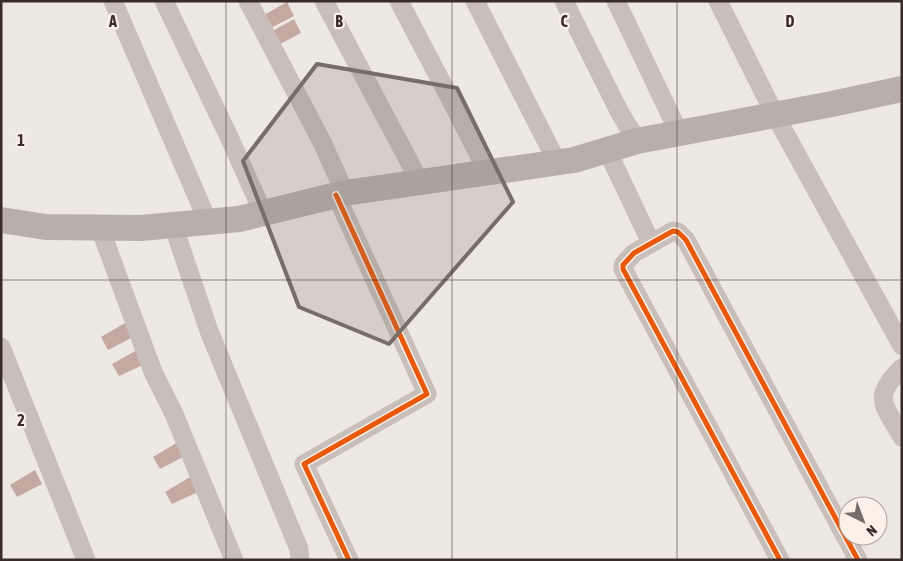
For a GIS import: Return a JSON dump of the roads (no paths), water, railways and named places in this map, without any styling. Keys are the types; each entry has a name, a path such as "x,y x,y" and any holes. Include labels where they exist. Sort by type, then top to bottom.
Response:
{"main road":[{"path":"1,220 46,227 141,228 239,219 340,194 486,171 574,160 637,141 902,89"}],"street":[{"path":"113,1 208,222"},
{"path":"164,1 263,213"},
{"path":"248,1 322,142 340,194 427,394 304,464 349,560"},
{"path":"324,1 420,182"},
{"path":"399,1 486,171"},
{"path":"475,1 557,162"},
{"path":"564,1 620,113 637,141"},
{"path":"616,1 679,133"},
{"path":"718,1 774,115 902,346"},
{"path":"607,150 651,243"},
{"path":"173,225 209,332 299,549 298,559"},
{"path":"100,228 153,372 174,414 234,560"},
{"path":"780,560 624,269 623,265 630,256 673,231 684,236 858,560"},
{"path":"1,347 86,560"},
{"path":"902,368 888,380 883,393 884,405 902,437"}]}
